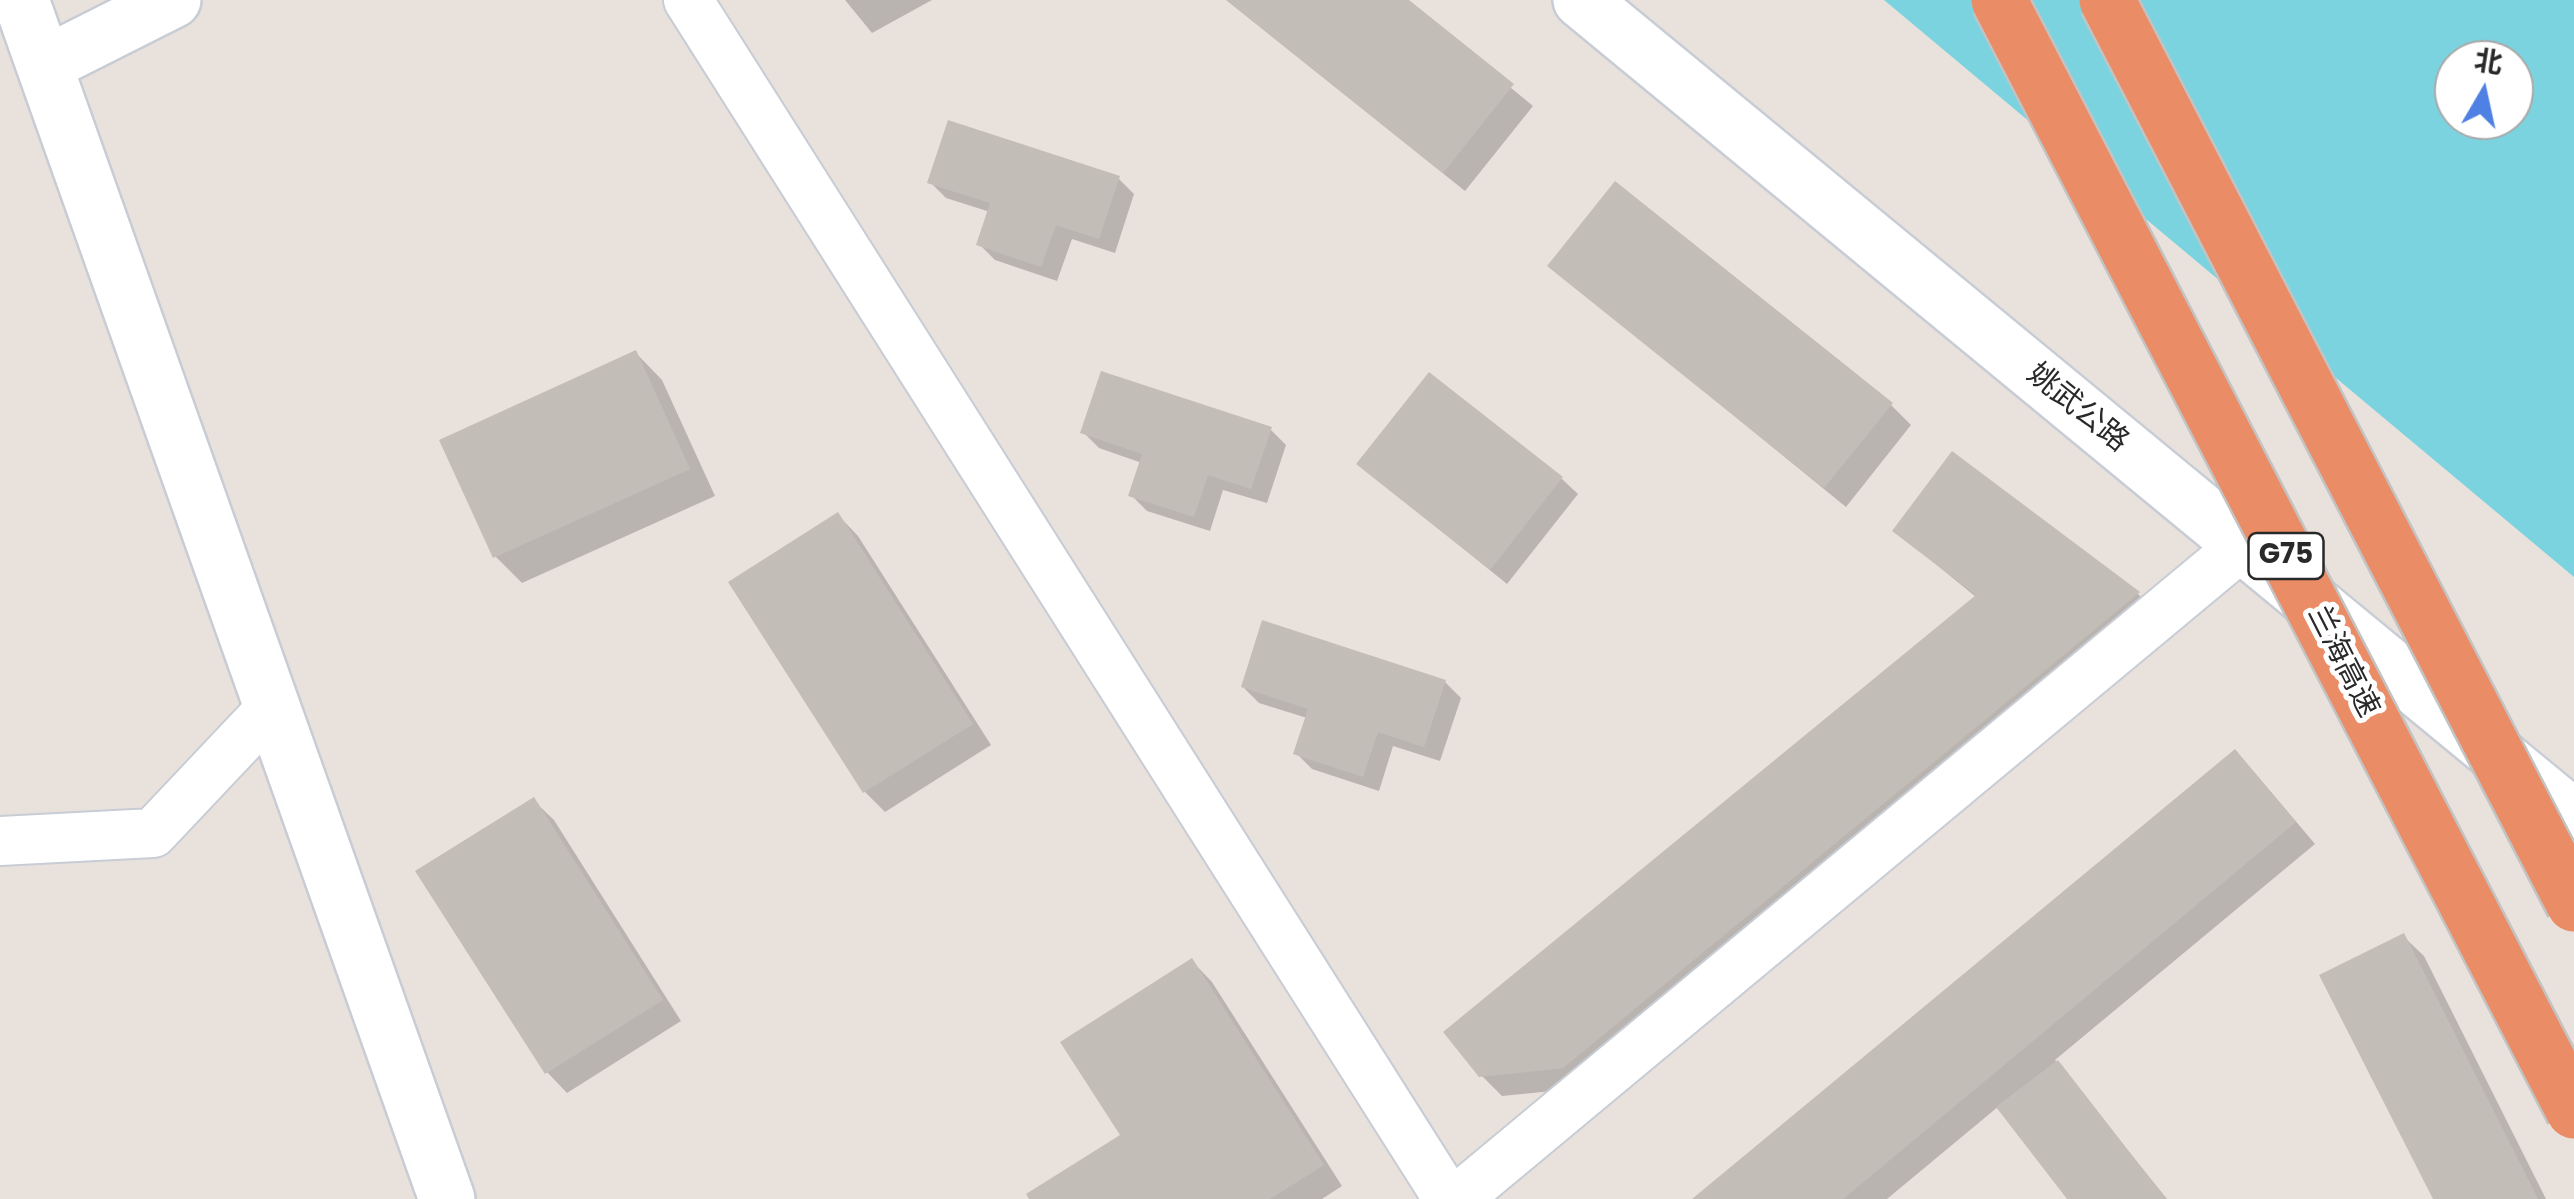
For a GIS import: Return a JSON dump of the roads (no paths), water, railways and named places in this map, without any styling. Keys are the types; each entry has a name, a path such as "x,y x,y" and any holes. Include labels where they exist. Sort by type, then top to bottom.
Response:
{"highway":[{"name":"兰海高速","path":"1999,0 2574,1111"},
{"path":"2107,0 2574,904"}],"street":[{"path":"21,0 448,1199"},
{"path":"44,65 173,0"},
{"path":"688,0 1448,1199"},
{"name":"姚武公路","path":"1580,0 2574,818"},
{"path":"1457,1199 2243,544"},
{"path":"0,842 153,833 272,707"}],"water":[{"path":"1884,0 2574,0 2574,577"}]}
